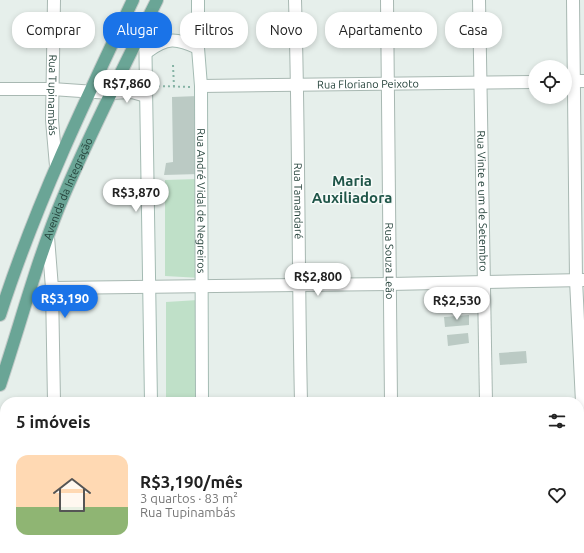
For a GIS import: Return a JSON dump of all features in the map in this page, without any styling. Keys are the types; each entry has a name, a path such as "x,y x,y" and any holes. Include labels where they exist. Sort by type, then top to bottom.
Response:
{"main road":[{"name":"Avenida da Integração","path":"0,315 4,287 89,92 133,0"},
{"name":"Avenida da Integração","path":"151,12 157,0"},
{"name":"Avenida da Integração","path":"0,385 48,237 64,195 110,93 132,48"}],"street":[{"name":"Rua Tupinambás","path":"54,0 52,120 56,166"},
{"name":"Rua André Vidal de Negreiros","path":"198,0 198,12"},
{"name":"Rua Tamandaré","path":"295,0 298,85 298,285 300,397"},
{"name":"Rua Souza Leão","path":"387,0 391,397"},
{"name":"Rua Vinte e um de Setembro","path":"479,0 486,397"},
{"path":"573,0 582,397"},
{"path":"147,52 158,43 169,40 180,41"},
{"path":"147,48 151,397"},
{"name":"Rua André Vidal de Negreiros","path":"198,48 201,86 202,397"},
{"name":"Rua Floriano Peixoto","path":"201,86 528,82"},
{"path":"0,89 52,89 110,93 147,91"},
{"path":"48,237 52,288 54,397"},
{"path":"52,288 149,288 580,280"}],"path":[{"path":"173,65 174,87"},
{"path":"147,91 174,87 201,86"}],"green space":[{"path":"198,179 201,278 165,276 165,180"},
{"path":"198,300 202,397 166,397 166,302"}],"building":[{"path":"198,96 199,174 164,175 166,163 173,162 172,97"},
{"path":"469,315 469,325 445,327 444,317"},
{"path":"468,333 469,343 448,346 447,335"},
{"path":"526,351 527,363 500,365 499,353"}],"district":[{"name":"Maria Auxiliadora","path":"352,188"}]}
